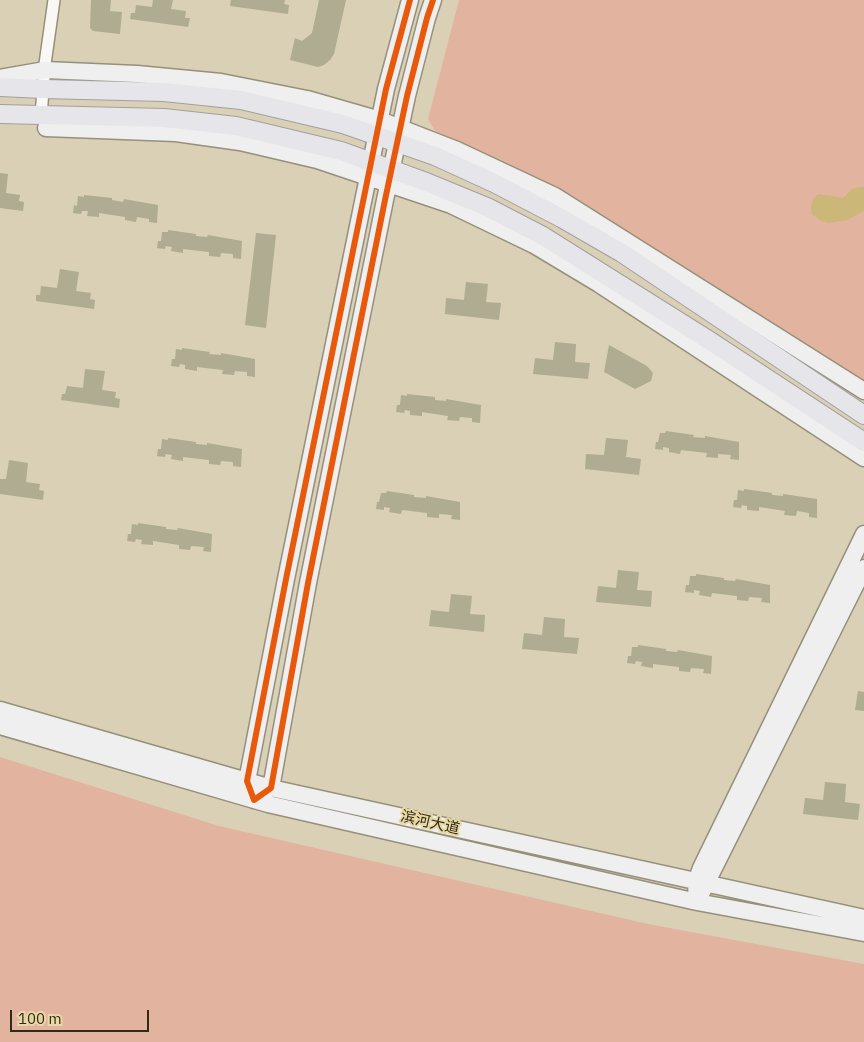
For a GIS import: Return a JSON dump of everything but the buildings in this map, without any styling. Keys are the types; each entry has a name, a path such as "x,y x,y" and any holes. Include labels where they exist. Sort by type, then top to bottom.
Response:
{"main road":[{"path":"0,86 164,92 241,100 343,124 378,127 399,135 435,156 494,183 580,228 622,253 864,415"},
{"path":"0,114 44,122 164,118 236,126 341,151 370,169 487,207 542,236 707,339 864,442"}],"street":[{"path":"44,122 43,89 54,0"},
{"path":"410,0 386,89 286,579 247,781 254,800 271,788 308,583 390,176 427,18 433,0"},
{"path":"0,78 45,70 137,74 221,82 307,99 378,127"},
{"path":"399,135 457,150 555,196 864,391"},
{"path":"390,176 534,245 599,284 864,458"},
{"path":"702,883 701,868 864,534"},
{"path":"697,902 702,883 864,568"},
{"name":"滨河大道","path":"0,710 271,788 864,918"},
{"name":"滨河大道","path":"0,726 254,800 697,902 864,933"}],"shaded area":[{"path":"459,0 864,0 864,383 550,186 436,132 428,119"},
{"path":"864,187 864,211 847,220 829,223 821,221 812,214 813,199 818,194 843,198 852,189"},
{"path":"0,757 219,826 648,924 864,964 864,1042 0,1042"}],"cycle path":[{"path":"410,0 386,89 286,579 247,781 254,800 271,788 308,583 385,200 407,96 433,0"}]}
